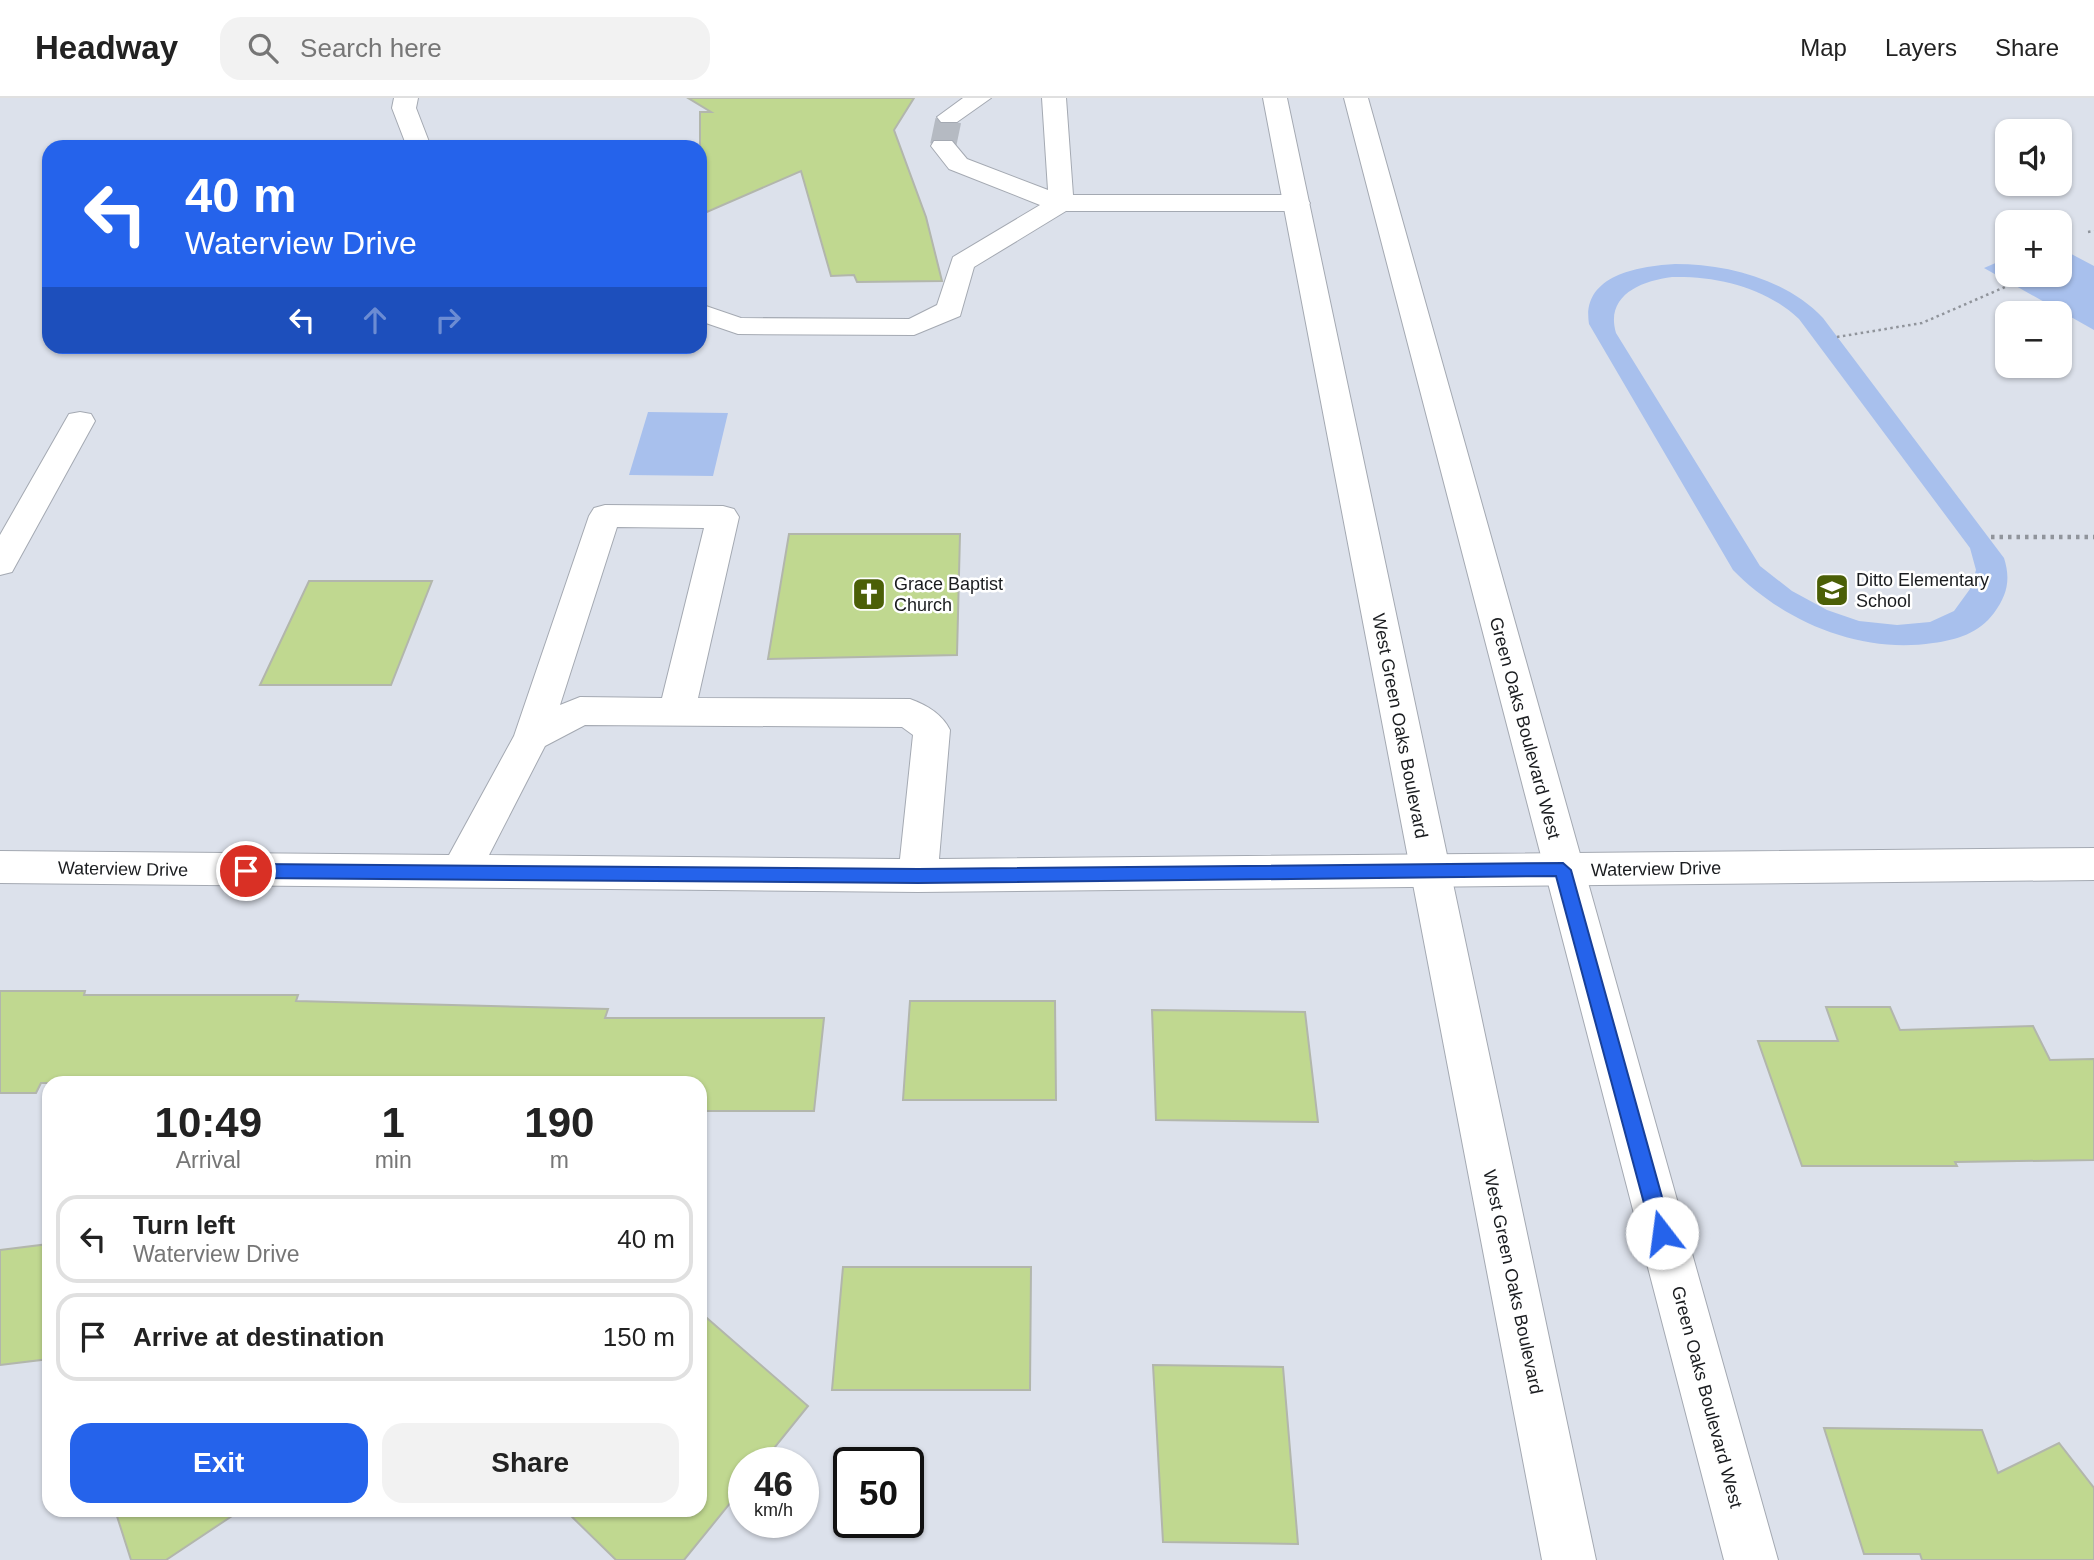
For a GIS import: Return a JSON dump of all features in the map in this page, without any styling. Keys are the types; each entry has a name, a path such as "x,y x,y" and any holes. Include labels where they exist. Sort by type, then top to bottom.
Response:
{"main road":[{"path":"406,98 404,108 416,140"},
{"path":"949,117 979,98"},
{"path":"1054,98 1061,203"},
{"name":"West Green Oaks Boulevard","path":"1275,98 1569,1560"},
{"name":"Green Oaks Boulevard West","path":"1356,98 1751,1560"},
{"path":"943,146 958,164 1009,186 1061,203 1297,203"},
{"path":"707,315 738,327 915,327 950,310 962,263 1061,203"},
{"path":"0,564 80,422"},
{"path":"460,873 532,736 605,516 723,517 677,712"},
{"path":"532,736 580,712 910,713 932,730 918,876"},
{"name":"Waterview Drive","path":"0,867 918,876 2094,864"}],"path":[{"path":"2088,232 2094,231"},
{"path":"1838,337 1922,323 2005,287"},
{"path":"1991,537 2094,537"}],"shaded area":[{"path":"2072,254 2094,266 2094,330 2072,318 2072,301 2043,301 2018,287 2072,287"},
{"path":"1995,263 1995,274 1984,268"},
{"path":"1675,264 1715,267 1755,276 1792,293 1823,318 2004,558 2007,573 2005,593 1982,626 1951,640 1933,643 1878,644 1851,638 1799,619 1753,589 1733,570 1589,324 1589,307 1594,294 1603,284 1630,271","holes":["1689,277 1723,281 1756,291 1786,308 1799,319 1970,548 1976,570 1970,589 1954,611 1930,622 1897,625 1859,621 1827,610 1792,591 1760,566 1616,333 1616,309 1620,300 1628,293 1648,282"]},
{"path":"648,412 728,413 713,476 629,475"}],"building":[{"path":"688,98 914,98 894,130 926,217 942,281 857,282 854,275 831,276 801,171 707,212 707,140 700,140 700,112 711,112"},
{"name":"Grace Baptist Church","path":"789,534 960,534 957,655 768,659"},
{"path":"309,581 432,581 391,685 260,685"},
{"path":"0,991 85,991 84,995 298,995 296,1001 608,1009 605,1018 824,1018 814,1111 707,1111 707,1076 42,1076 42,1083 36,1093 0,1093"},
{"path":"910,1001 1055,1001 1056,1100 903,1100"},
{"path":"1826,1007 1890,1007 1900,1030 2033,1026 2050,1060 2094,1059 2094,1160 1955,1162 1957,1166 1802,1166 1758,1041 1838,1041"},
{"path":"1152,1010 1305,1012 1318,1122 1156,1120"},
{"path":"42,1245 42,1360 0,1365 0,1250"},
{"path":"843,1267 1031,1267 1030,1390 832,1390"},
{"path":"707,1318 808,1406 775,1447 728,1447 728,1506 684,1560 616,1560 572,1517 707,1517"},
{"path":"1153,1365 1283,1367 1298,1544 1163,1542"},
{"path":"1824,1428 1982,1430 1998,1473 2059,1443 2094,1488 2094,1560 1922,1560 1920,1554 1864,1554"},
{"path":"117,1517 230,1517 166,1560 131,1560"}],"tunnel":[{"path":"943,146 949,117"}],"place":[{"name":"Ditto Elementary School","path":"1832,590"},
{"name":"Grace Baptist Church","path":"869,594"}],"route":[{"path":"246,871 918,876 1563,870 1662,1233"}]}
